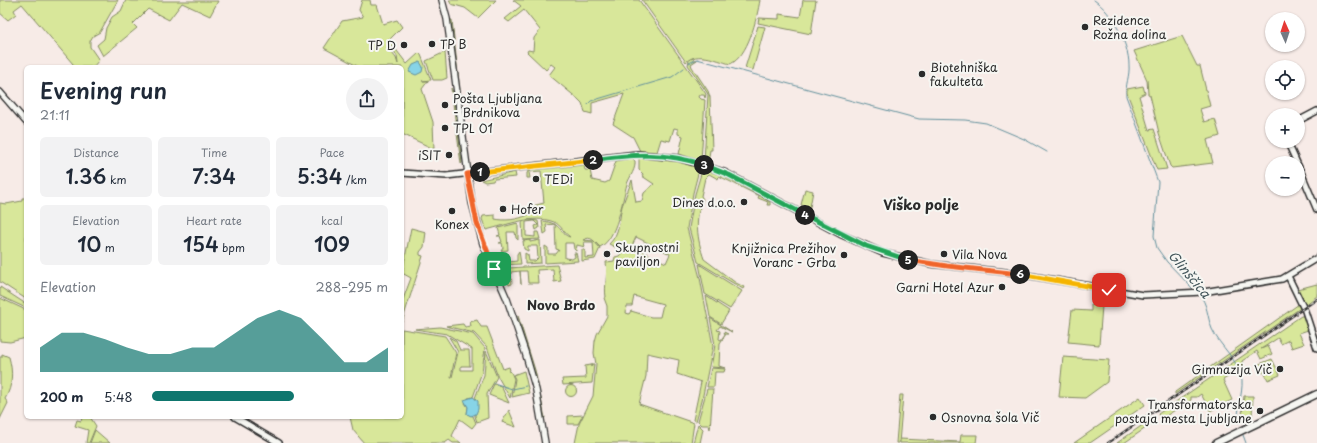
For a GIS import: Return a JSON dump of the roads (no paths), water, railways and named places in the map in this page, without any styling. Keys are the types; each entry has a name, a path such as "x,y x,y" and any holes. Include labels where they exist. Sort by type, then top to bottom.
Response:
{"main road":[{"path":"442,0 447,19 467,174 480,233 507,299 526,352 536,390 545,443"},
{"path":"1216,443 1317,394"}],"street":[{"path":"0,92 24,120"},
{"path":"1305,117 1317,111"},
{"path":"404,173 439,176 626,155 672,157 695,162 724,172 851,239 893,256 931,264 1016,273 1136,294 1203,292 1288,276 1317,258"},
{"path":"1305,182 1317,210"},
{"path":"1288,276 1304,311 1317,348"},
{"path":"238,419 279,443"}],"water":[{"path":"420,62 423,67 422,72 416,75 409,72 413,65"},
{"path":"473,397 478,401 478,409 476,414 471,416 467,414 468,407 464,400"}],"waterway":[{"name":"Glinščica","path":"1094,0 1101,5 1113,20 1123,38 1126,48 1129,69 1126,96 1158,182 1154,236 1157,248 1167,262 1195,291"},
{"path":"689,63 697,59 919,119 965,120 986,123 1024,139 1047,152"},
{"path":"588,104 591,101 672,77 684,68"},
{"name":"Glinščica","path":"1199,294 1206,306 1210,324 1215,336 1233,360 1240,373 1242,386 1238,412 1239,423"},
{"path":"494,383 512,389"},
{"path":"513,389 526,386"},
{"name":"Glinščica","path":"1243,435 1246,443"}],"railway":[{"path":"1108,443 1317,299"}],"place":[{"name":"Rezidence Rožna dolina","path":"1085,27"},
{"name":"TP B","path":"432,44"},
{"name":"TP D","path":"404,45"},
{"name":"Biotehniška fakulteta","path":"922,74"},
{"name":"Pošta Ljubljana - Brdnikova","path":"445,105"},
{"name":"TPL 01","path":"445,128"},
{"name":"iSIT","path":"449,155"},
{"name":"TEDi","path":"536,179"},
{"name":"Dines d.o.o.","path":"744,202"},
{"name":"Hofer","path":"503,209"},
{"name":"Konex","path":"452,211"},
{"name":"Skupnostni paviljon","path":"607,254"},
{"name":"Vila Nova","path":"944,254"},
{"name":"Knjižnica Prežihov Voranc - Grba","path":"844,255"},
{"name":"Garni Hotel Azur","path":"1002,287"},
{"name":"Gimnazija Vič","path":"1280,369"},
{"name":"Transformatorska postaja mesta Ljubljane","path":"1260,411"},
{"name":"Osnovna šola Vič","path":"933,417"}],"district":[{"name":"Viško polje","path":"921,204"},
{"name":"Novo Brdo","path":"561,304"}]}
